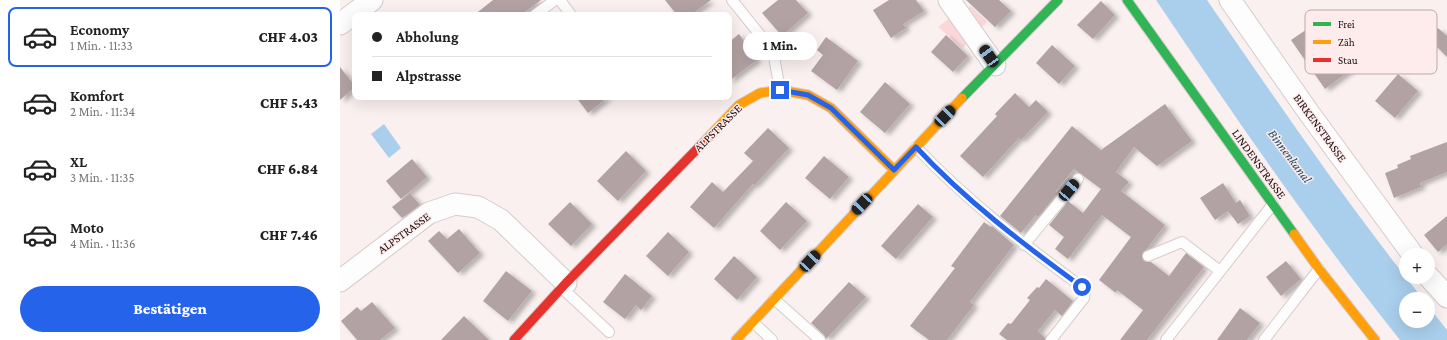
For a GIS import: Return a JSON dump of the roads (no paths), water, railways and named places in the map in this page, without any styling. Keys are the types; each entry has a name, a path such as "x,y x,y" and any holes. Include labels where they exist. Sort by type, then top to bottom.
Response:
{"street":[{"path":"356,12 372,0"},
{"path":"949,0 995,65"},
{"path":"736,340 894,170 1058,0"},
{"name":"LINDENSTRASSE","path":"1127,0 1319,269 1375,340"},
{"name":"BIRKENSTRASSE","path":"1230,0 1309,113 1408,248"},
{"path":"340,24 352,15"},
{"name":"ALPSTRASSE","path":"514,340 564,286 739,105 760,93 780,90 808,95 831,108 894,170"},
{"name":"ALPSTRASSE","path":"340,281 429,213 455,204 478,207 501,220 564,286"},
{"path":"1435,284 1447,297"}],"lane":[{"path":"539,12 555,0"},
{"path":"560,0 569,12"},
{"path":"732,0 773,51 780,90"},
{"path":"916,147 970,200 1024,244 1082,287 1084,298 1051,340"},
{"path":"1024,244 1078,179"},
{"path":"1166,340 1272,204"},
{"path":"1148,256 1182,242 1220,271"},
{"path":"1264,340 1319,269"},
{"path":"564,286 609,332"},
{"path":"774,299 820,340"},
{"path":"753,322 772,340"}],"water":[{"name":"Binnenkanal","path":"1156,0 1207,0 1339,189 1399,269 1399,284 1411,284 1417,292 1399,292 1399,328 1435,328 1435,315 1447,330 1447,340 1400,340 1305,215"},
{"path":"384,124 401,148 389,158 371,134"}]}
